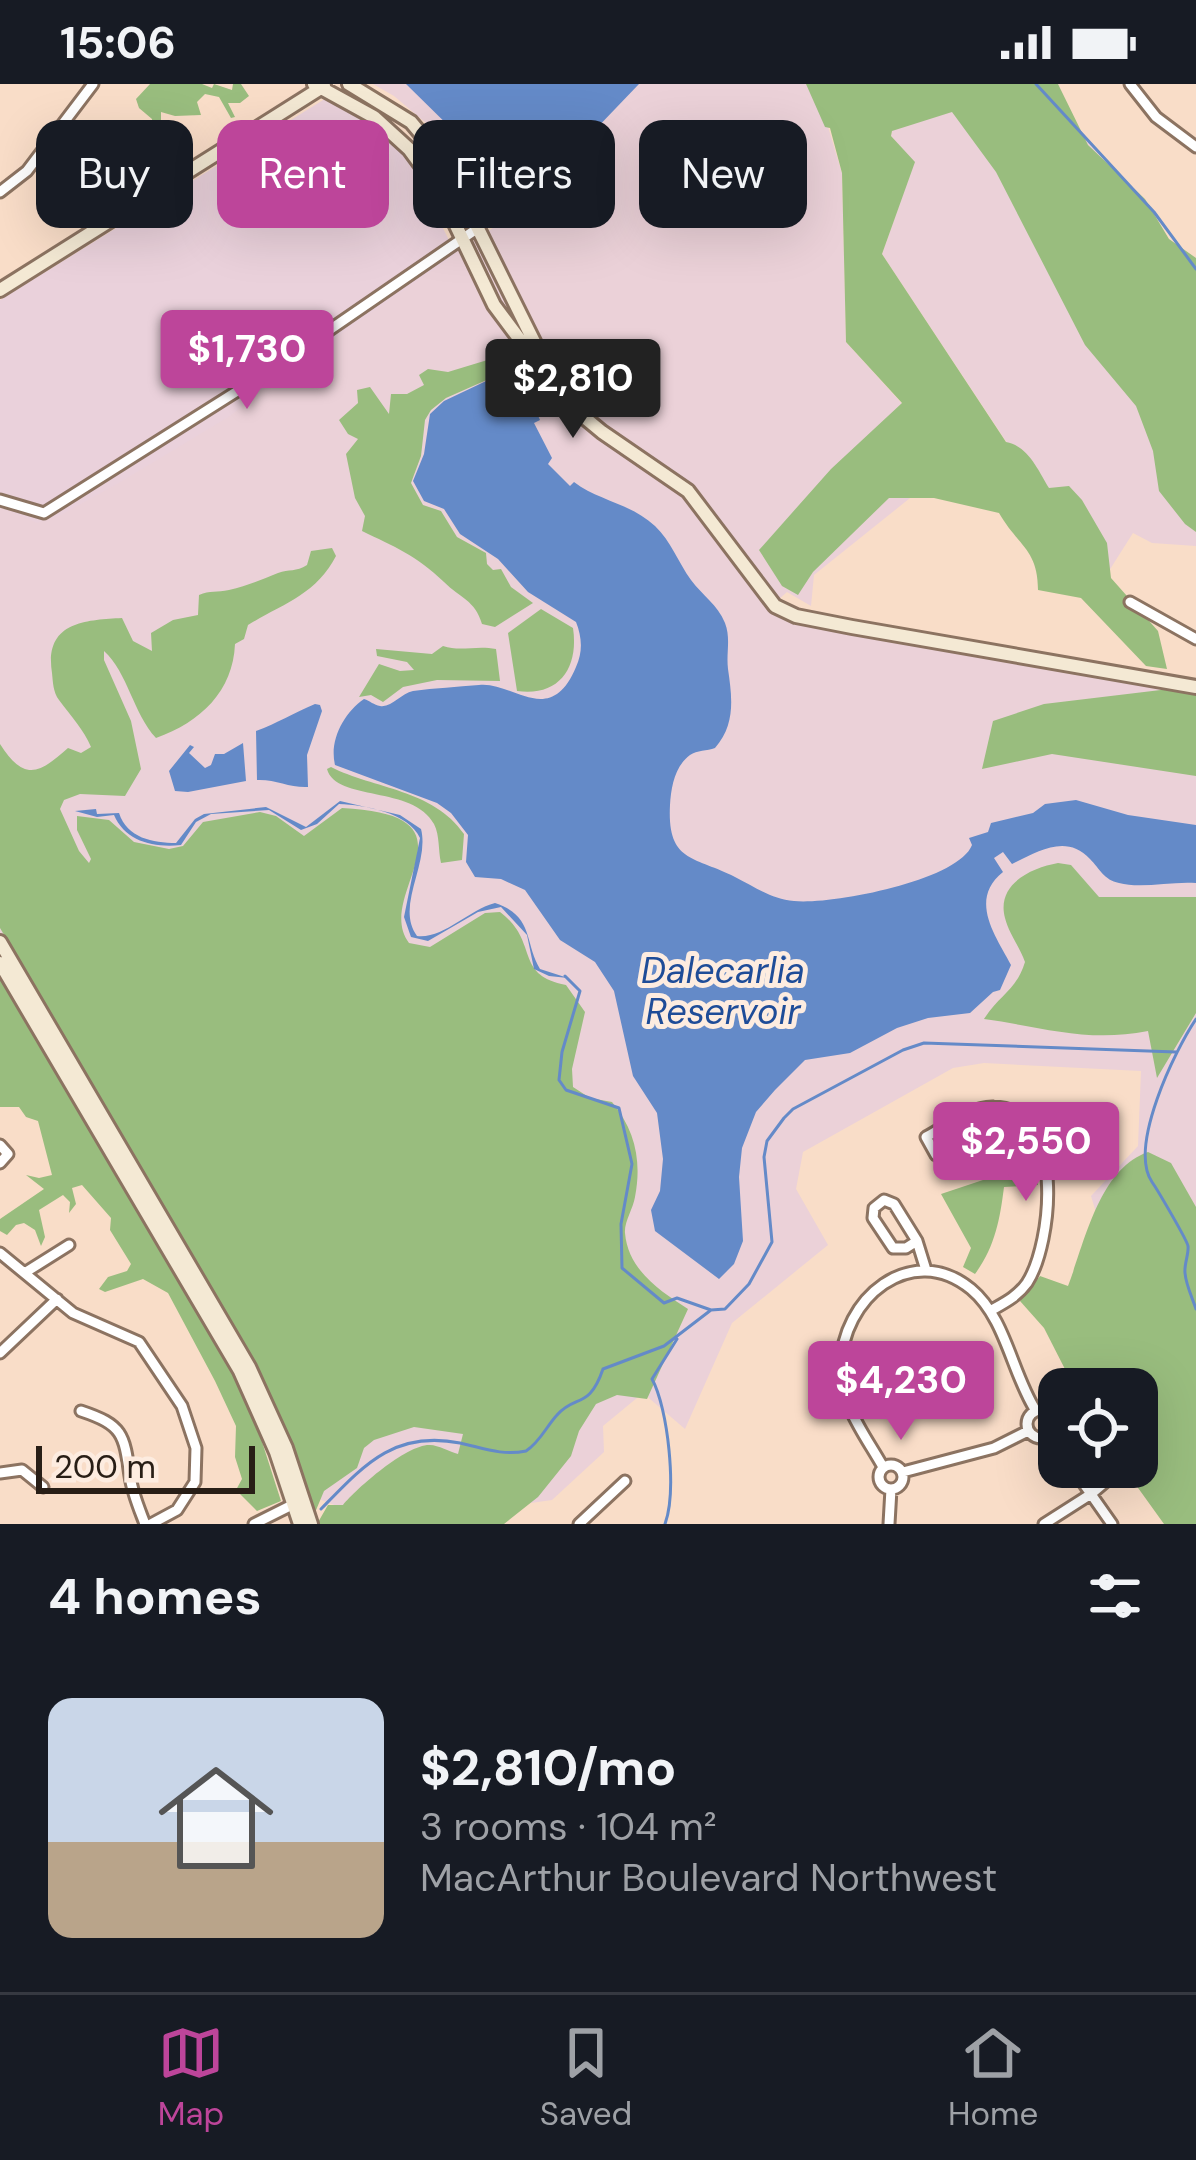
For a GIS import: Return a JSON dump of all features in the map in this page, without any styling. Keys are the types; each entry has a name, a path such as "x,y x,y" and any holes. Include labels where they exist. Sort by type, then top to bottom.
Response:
{"main road":[{"path":"349,84 391,107 413,126"},
{"path":"0,290 321,85 374,117 409,148 439,190 494,305 556,386 586,421 688,491 775,606 796,616 1196,686"},
{"path":"478,228 556,386"},
{"path":"0,943 249,1367 286,1448 310,1524"},
{"path":"0,963 240,1371 270,1437 300,1524"}],"street":[{"path":"0,192 25,174 93,84"},
{"path":"1130,84 1156,117 1196,148"},
{"path":"0,500 44,513 277,366 478,228"},
{"path":"1130,602 1196,639"},
{"path":"948,1125 979,1109 995,1107 1021,1116 1038,1137 1049,1195 1043,1239 1025,1286 989,1311"},
{"path":"1038,1137 1054,1132"},
{"path":"0,1145 8,1154 0,1163"},
{"path":"917,1241 906,1248 893,1248 873,1218 874,1208 884,1201 894,1204 917,1241 926,1270"},
{"path":"26,1272 69,1245"},
{"path":"0,1253 82,1317 140,1342 188,1419 198,1462 194,1486 177,1510 148,1524 132,1486 122,1436 109,1421 81,1411"},
{"path":"891,1490 879,1481 883,1467 849,1407 842,1350 853,1314 867,1295 892,1278 926,1270 964,1284 989,1311 1036,1411 1028,1417 1028,1431"},
{"path":"0,1353 57,1299"},
{"path":"903,1472 994,1448 1028,1431"},
{"path":"1028,1431 1038,1436"},
{"path":"883,1467 894,1465 903,1472"},
{"path":"0,1473 22,1471 43,1487"},
{"path":"891,1490 901,1484 903,1472"},
{"path":"580,1524 626,1481"},
{"path":"1087,1488 1112,1524"},
{"path":"1044,1524 1098,1488"},
{"path":"889,1524 891,1490"},
{"path":"254,1524 294,1504"}],"shaded area":[{"path":"373,84 815,84 842,173 846,342 955,462 814,575 811,606 787,592 769,608 818,628 1166,687 1181,723 1196,738 1196,1227 1101,1229 1091,1196 1138,1146 1141,1071 984,1063 953,1068 803,1152 796,1189 828,1245 732,1323 685,1429 643,1393 603,1426 604,1452 552,1500 384,1524 311,1496 271,1395 52,1031 0,933 0,499 493,228 615,228 615,120 422,120"},
{"path":"1041,87 1157,223 1096,256 1169,239 1196,270 1196,546 1152,543 1133,533 1107,574 1054,514 882,254 914,163 891,136 899,93"},
{"path":"328,97 370,120 291,120"},
{"path":"389,139 413,169 413,228 443,228 456,254 230,416 117,484 37,523 0,507 0,300 116,228 193,228 193,181 217,166 217,228 389,228"}],"green space":[{"path":"150,84 212,88 214,84 232,90 233,84 241,84 249,96 240,103 228,103 235,117 231,118 219,97 205,94 197,102 201,115 161,112 161,120 152,120 136,99"},
{"path":"806,84 1058,84 1088,145 1145,199 1169,239 1196,258 1196,532 1159,491 1153,451 1136,406 1085,345 996,172 952,112 892,131 891,136 915,162 882,254 1006,442 1026,454 1049,488 1069,486 1082,500 1107,543 1111,578 1158,631 1167,669 1146,666 1081,598 1038,590 1031,556 999,513 934,498 889,498 813,572 798,595 782,586 759,550 831,469 902,403 846,342 842,173 830,128 825,127"},
{"path":"494,358 506,361 507,371 446,398 431,410 411,483 423,505 441,511 457,537 486,553 487,564 493,570 501,569 511,587 533,603 495,627 482,624 471,604 424,565 362,531 365,516 355,498 346,454 358,439 339,420 358,403 357,390 370,387 389,414 391,394 407,394 424,385 419,375 428,369 448,372"},
{"path":"332,548 336,556 319,580 248,625 244,639 235,644 228,676 212,703 172,731 156,738 104,651 131,721 141,769 125,796 80,794 64,800 60,809 89,863 77,816 109,820 134,842 169,849 183,846 203,822 260,812 276,816 304,836 342,808 385,814 409,825 418,841 401,923 409,943 430,947 485,913 500,912 520,935 539,974 566,985 585,1012 572,1069 573,1087 590,1098 612,1102 635,1146 638,1171 625,1229 627,1246 647,1278 688,1309 647,1399 617,1395 596,1404 579,1431 571,1456 538,1497 504,1524 317,1524 328,1505 343,1505 409,1452 430,1445 458,1454 463,1434 414,1427 374,1440 364,1448 357,1468 324,1491 314,1515 285,1430 245,1345 0,928 0,744 17,764 32,770 68,748 81,753 91,747 54,690 51,656 61,634 81,623 122,618 133,641 152,651 151,633 173,620 198,615 199,595 299,569 307,565 311,551"},
{"path":"541,609 573,628 573,656 555,684 532,692 517,691 508,633"},
{"path":"443,646 496,649 500,681 437,680 403,687 383,702 371,695 359,697 379,664 414,670 407,662 377,656 376,649 432,654"},
{"path":"1169,689 1196,693 1196,776 1052,754 982,769 993,721 1044,704"},
{"path":"327,769 436,808 464,834 462,860 441,863 436,829 424,812 393,798 345,786 333,779"},
{"path":"1058,863 1071,865 1099,897 1196,897 1196,1013 1157,1078 1148,1031 1085,1035 984,1019 1017,980 1025,962 1005,918 1006,896 1027,874"},
{"path":"0,976 238,1383 281,1501 257,1511 236,1490 242,1479 235,1457 236,1426 168,1293 143,1279 105,1292 99,1289 108,1277 127,1271 131,1264 110,1230 111,1218 82,1185 72,1188 76,1204 69,1213 70,1202 63,1195 39,1210 45,1237 41,1246 35,1230 24,1223 7,1235 0,1231 0,1219 44,1189 26,1175 52,1175 38,1121 26,1117 19,1107 0,1107"},
{"path":"1148,1152 1171,1163 1196,1207 1196,1524 1164,1524 1138,1488 1158,1488 1158,1368 1064,1368 1044,1328 1020,1301 1040,1276 1068,1286 1096,1209 1117,1174"},
{"path":"1036,1169 1038,1185 1004,1187 987,1254 975,1274 963,1267 971,1248 941,1194 1001,1174"}],"water":[{"path":"406,84 639,84 604,120 443,120"},
{"name":"Dalecarlia Reservoir","path":"503,373 520,377 526,403 532,402 540,420 534,423 552,458 548,464 570,486 574,482 655,526 725,623 729,720 715,748 685,760 671,791 673,838 686,855 770,895 811,901 862,895 919,880 962,858 972,845 969,838 988,832 991,823 1033,813 1045,804 1076,800 1128,815 1196,825 1196,883 1119,883 1071,847 1051,847 1012,864 1003,852 994,858 1003,872 987,894 986,906 1011,965 1000,990 970,1013 928,1018 850,1053 805,1060 775,1090 756,1112 742,1148 743,1241 734,1264 719,1279 655,1231 651,1210 660,1191 663,1159 657,1113 633,1076 614,991 595,962 560,940 525,890 501,879 475,877 466,862 468,835 451,813 437,803 335,765 340,728 364,699 384,706 413,691 479,685 543,699 566,685 576,667 581,644 576,622 528,592 498,559 460,534 444,509 424,501 413,481 424,454 430,414 444,401"},
{"path":"315,704 322,711 307,755 308,787 257,780 256,731"},
{"path":"243,743 246,781 175,791 169,771 190,745 194,747 189,753 205,768 215,754"},
{"path":"340,801 369,808 339,804 317,824 301,830 269,810 211,814 196,822 181,845 171,846 133,837 114,815 97,817 75,811 119,813 128,828 142,837 176,843 195,819 204,814 266,807 306,827"},
{"path":"376,809 400,815 421,829 423,842 410,912 417,936 437,933 495,903 507,908 522,922 526,931 535,959 540,969 568,978 534,969 527,935 501,907 478,912 428,941 411,937 404,917 420,838 406,822"}],"waterway":[{"path":"1036,84 1154,212 1196,269"},
{"path":"565,976 580,991 559,1080 566,1090 619,1108 632,1164 621,1224 622,1268 664,1303 677,1298 711,1310"},
{"path":"1196,1019 1157,1099 1146,1146 1152,1182 1188,1246 1185,1273 1196,1309"},
{"path":"321,1509 366,1465 398,1447 437,1440 501,1452 526,1451 564,1409 592,1391 603,1369 664,1346 711,1310 725,1309 749,1284 772,1242 764,1157 767,1141 793,1109 903,1050 924,1043 1176,1052"},
{"path":"665,1524 669,1450 652,1379 677,1339"}]}
